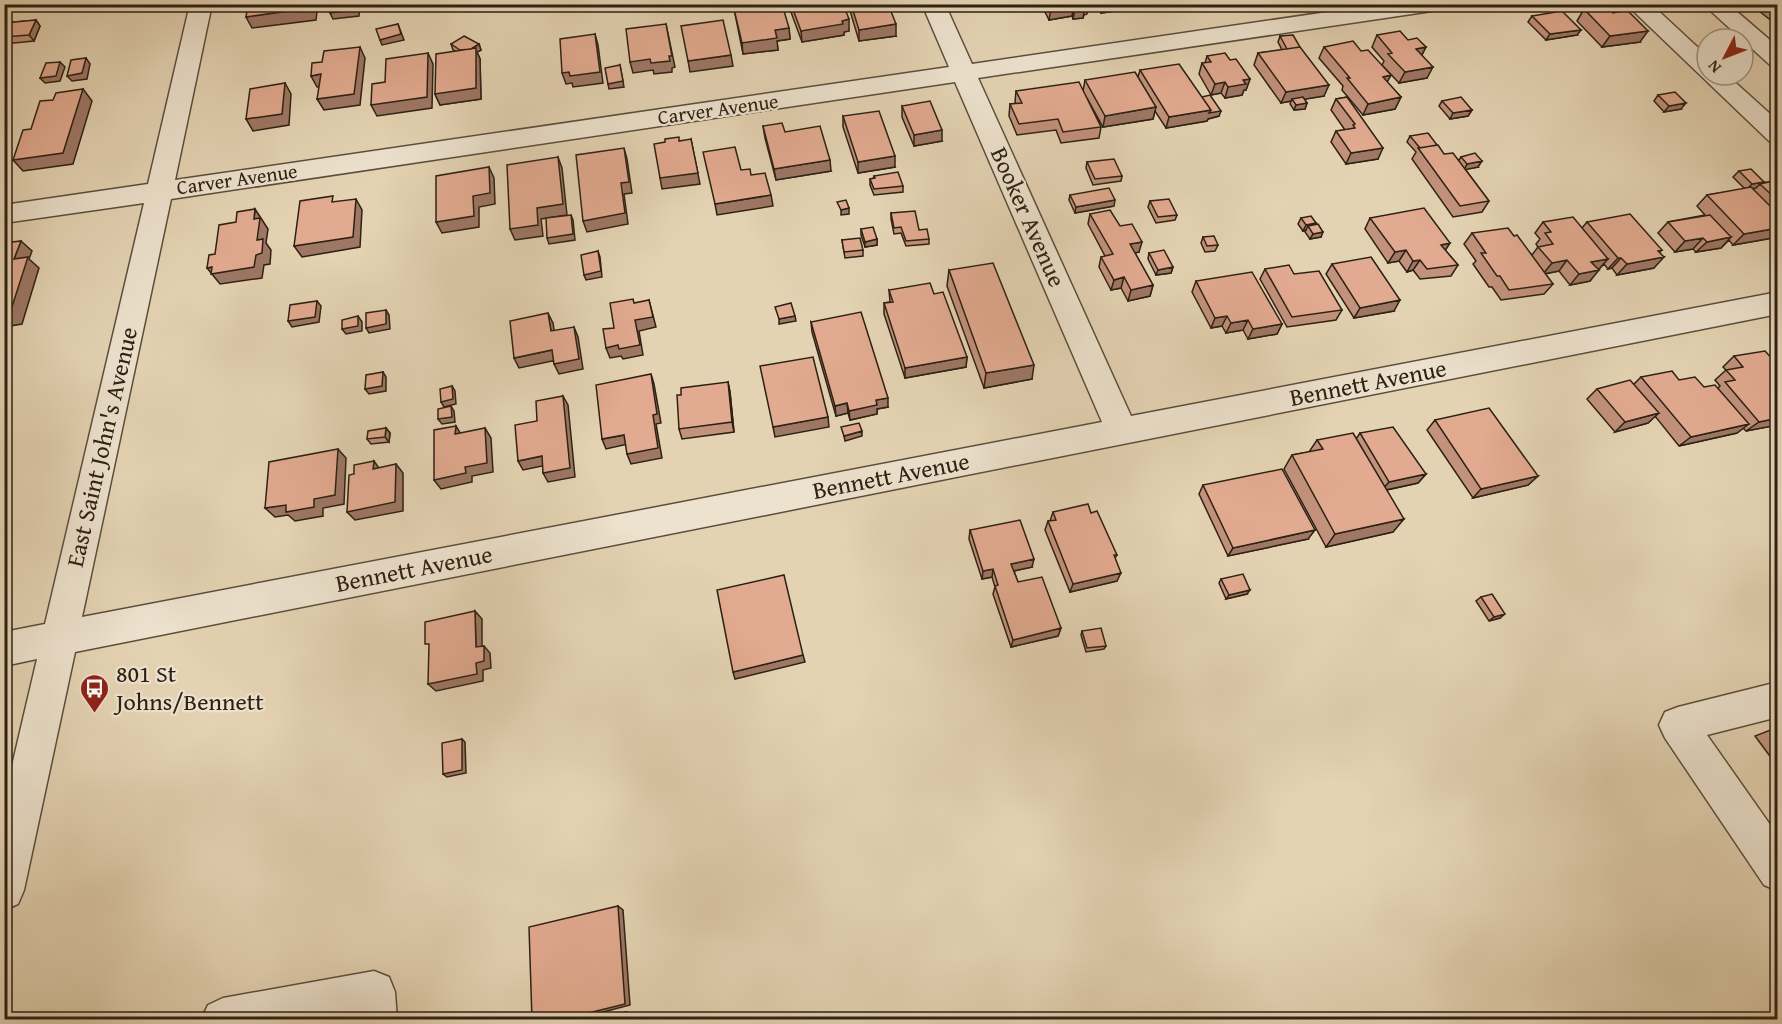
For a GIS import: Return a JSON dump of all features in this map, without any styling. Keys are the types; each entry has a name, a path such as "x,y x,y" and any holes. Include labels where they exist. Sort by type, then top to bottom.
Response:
{"street":[{"name":"East Saint John's Avenue","path":"4,890 201,4"},
{"name":"Booker Avenue","path":"933,4 1122,430"},
{"name":"Carver Avenue","path":"4,214 1432,4"},
{"path":"1637,4 1695,58"},
{"path":"1714,4 1778,60"},
{"path":"1726,87 1778,135"},
{"name":"Bennett Avenue","path":"4,649 1778,303"},
{"path":"1778,699 1678,725 1778,871"},
{"path":"223,1020 374,992 375,1020"}],"building":[{"path":"248,4 311,4 310,8 246,17"},
{"path":"331,4 357,4 356,10 330,13"},
{"path":"752,4 782,4 789,28 775,30 777,38 742,43 734,9 753,7"},
{"path":"791,4 843,4 849,19 842,21 843,24 801,31"},
{"path":"851,4 863,4 865,11 890,9 896,24 859,30"},
{"path":"1049,4 1084,4 1085,7 1075,8 1074,5 1051,8"},
{"path":"1607,6 1613,13 1627,10 1648,31 1610,36 1584,9"},
{"path":"1562,11 1581,30 1550,34 1532,16"},
{"path":"36,20 29,35 4,37 4,23"},
{"path":"723,20 731,55 688,61 681,26"},
{"path":"398,24 401,34 380,40 376,29"},
{"path":"666,24 672,56 669,56 670,61 651,63 650,59 630,62 626,29"},
{"path":"1400,31 1408,40 1417,38 1426,47 1416,49 1433,67 1405,72 1388,54 1392,53 1377,35"},
{"path":"595,34 600,72 570,76 569,72 562,73 560,39"},
{"path":"1293,35 1300,47 1287,49 1280,36"},
{"path":"464,36 479,44 471,49 460,50 451,44"},
{"path":"1353,41 1361,51 1368,50 1391,75 1383,77 1401,97 1368,104 1324,47"},
{"path":"360,47 354,94 317,99 321,74 311,76 312,63 322,62 324,51"},
{"path":"1300,47 1329,85 1286,92 1258,53"},
{"path":"476,48 476,88 435,94 436,54"},
{"path":"428,53 427,97 371,105 372,84 385,82 386,59"},
{"path":"1225,53 1230,60 1236,59 1250,79 1243,80 1246,84 1228,87 1225,82 1215,84 1202,63 1211,62 1207,56"},
{"path":"86,58 82,73 67,76 71,60"},
{"path":"60,62 56,76 40,78 46,63"},
{"path":"1179,64 1211,110 1169,117 1140,70"},
{"path":"620,65 623,81 608,84 605,68"},
{"path":"1135,72 1156,107 1105,116 1085,80"},
{"path":"1079,82 1101,127 1063,132 1058,119 1019,124 1010,104 1022,103 1016,91"},
{"path":"285,83 282,114 246,119 250,89"},
{"path":"83,89 63,153 13,160 23,130 31,129 40,101 53,100 56,93"},
{"path":"1675,92 1686,103 1669,106 1658,95"},
{"path":"1210,95 1221,111 1209,113 1211,110 1202,97"},
{"path":"1303,97 1307,103 1296,105 1292,99"},
{"path":"1347,97 1383,148 1351,153 1336,131 1355,128 1353,125 1355,124 1336,99"},
{"path":"1461,97 1472,110 1453,113 1442,101"},
{"path":"930,101 942,130 914,135 902,106"},
{"path":"879,111 895,156 858,162 843,116"},
{"path":"782,123 785,132 820,126 830,160 774,169 763,126"},
{"path":"1428,133 1437,145 1420,148 1410,136"},
{"path":"679,137 679,141 691,139 698,173 660,178 654,144 665,142 665,139"},
{"path":"1438,145 1444,154 1453,153 1489,201 1460,206 1418,148"},
{"path":"735,147 741,170 750,169 751,175 765,173 771,195 715,204 703,152"},
{"path":"624,148 629,182 621,183 625,213 583,221 576,155"},
{"path":"1475,153 1482,161 1467,164 1461,157"},
{"path":"558,157 563,204 537,208 538,225 510,229 507,165"},
{"path":"1114,159 1122,176 1095,179 1087,162"},
{"path":"489,167 490,193 473,196 474,216 436,222 436,176"},
{"path":"1751,169 1764,182 1752,184 1739,171"},
{"path":"898,172 903,186 874,189 870,179 875,178 874,176"},
{"path":"1778,180 1778,201 1760,184"},
{"path":"1751,187 1778,214 1778,228 1744,234 1707,195"},
{"path":"1109,188 1115,200 1076,207 1070,195"},
{"path":"333,196 332,202 356,199 353,237 294,246 300,201"},
{"path":"1169,199 1177,215 1158,217 1150,201"},
{"path":"846,200 849,208 841,210 837,202"},
{"path":"1424,208 1450,243 1441,245 1458,265 1427,269 1420,260 1413,261 1406,250 1395,252 1370,218"},
{"path":"255,209 254,219 260,218 257,240 263,239 262,253 256,255 254,267 211,274 212,267 207,268 209,255 215,254 219,225 236,222 237,212"},
{"path":"1110,210 1120,226 1132,224 1142,242 1130,244 1153,285 1131,290 1124,277 1114,280 1101,257 1113,254 1090,214"},
{"path":"915,211 919,230 927,229 929,239 906,241 901,227 894,228 891,213"},
{"path":"1630,214 1662,250 1658,251 1664,257 1627,264 1618,258 1587,222"},
{"path":"571,215 573,234 547,238 546,218"},
{"path":"1710,215 1731,237 1707,242 1703,238 1685,241 1668,222"},
{"path":"1311,216 1316,223 1306,225 1301,218"},
{"path":"1573,217 1608,259 1591,262 1599,270 1579,274 1567,260 1552,263 1538,247 1553,244 1545,233 1551,232 1543,222"},
{"path":"1318,224 1323,232 1313,234 1308,226"},
{"path":"873,227 877,239 865,242 861,229"},
{"path":"1508,228 1514,236 1517,235 1553,284 1509,290 1500,276 1497,276 1481,253 1486,253 1472,233"},
{"path":"1214,236 1218,245 1207,246 1203,237"},
{"path":"860,238 863,250 844,252 842,240"},
{"path":"21,241 14,259 28,257 10,313 4,314 4,243"},
{"path":"1164,250 1173,267 1158,270 1149,253"},
{"path":"598,251 601,271 584,275 581,255"},
{"path":"1371,257 1400,300 1360,308 1332,264"},
{"path":"993,263 1034,365 986,373 949,270"},
{"path":"1289,265 1294,274 1319,271 1342,310 1292,317 1265,269"},
{"path":"1252,272 1282,324 1253,329 1248,320 1231,323 1227,316 1215,318 1196,281"},
{"path":"930,283 934,294 943,292 967,357 905,368 884,303 893,302 889,290"},
{"path":"633,299 634,303 649,300 653,317 635,320 640,345 619,349 618,345 606,348 603,329 614,328 610,303"},
{"path":"317,301 315,317 288,321 290,305"},
{"path":"791,303 795,316 779,319 775,307"},
{"path":"386,310 386,324 366,328 366,313"},
{"path":"861,312 888,398 876,400 877,405 849,411 847,403 835,406 811,322"},
{"path":"548,313 551,331 574,327 579,359 554,364 552,350 514,358 510,321"},
{"path":"358,316 358,326 342,329 342,320"},
{"path":"1765,351 1778,365 1778,418 1759,422 1725,382 1735,380 1726,370 1743,367 1734,356"},
{"path":"813,357 828,417 773,427 760,366"},
{"path":"1672,371 1679,380 1695,377 1704,387 1715,385 1749,424 1691,437 1641,377"},
{"path":"383,372 382,386 365,389 366,375"},
{"path":"651,374 657,414 653,415 658,448 627,454 624,435 602,439 596,385"},
{"path":"1630,380 1659,413 1625,422 1597,389"},
{"path":"728,382 732,422 679,429 677,395 681,395 681,388"},
{"path":"452,386 453,399 441,402 440,389"},
{"path":"563,396 570,468 543,473 542,456 518,461 515,425 537,421 536,401"},
{"path":"451,406 452,417 438,419 438,409"},
{"path":"1489,408 1538,476 1481,489 1435,420"},
{"path":"859,423 862,431 844,436 841,427"},
{"path":"456,426 455,434 485,428 487,463 465,467 466,473 434,480 434,430"},
{"path":"1393,427 1426,474 1389,482 1360,433"},
{"path":"386,428 385,437 367,439 368,431"},
{"path":"1353,433 1404,519 1335,534 1292,455 1323,449 1317,440"},
{"path":"338,449 335,495 314,499 314,507 286,512 286,505 265,508 269,462"},
{"path":"374,461 373,469 396,464 395,502 347,512 349,475 354,474 354,465"},
{"path":"1282,469 1315,530 1233,548 1203,485"},
{"path":"1088,504 1091,513 1097,511 1117,555 1114,555 1121,573 1073,584 1048,521 1056,520 1053,512"},
{"path":"1020,520 1034,559 1011,564 1018,582 1042,577 1061,628 1013,640 995,586 998,585 993,569 983,571 970,530"},
{"path":"1243,574 1250,590 1229,595 1221,579"},
{"path":"784,575 803,655 733,672 717,590"},
{"path":"1492,594 1505,614 1494,617 1481,597"},
{"path":"475,611 476,647 484,646 484,661 476,663 477,674 428,684 429,644 425,644 425,622"},
{"path":"1101,628 1106,646 1087,648 1082,631"},
{"path":"462,739 462,770 443,774 442,743"},
{"path":"618,906 625,1004 560,1020 532,1020 529,927"},
{"path":"626,1012 627,1020 599,1020"}],"place":[{"name":"801 St Johns/Bennett","path":"95,714"}]}
